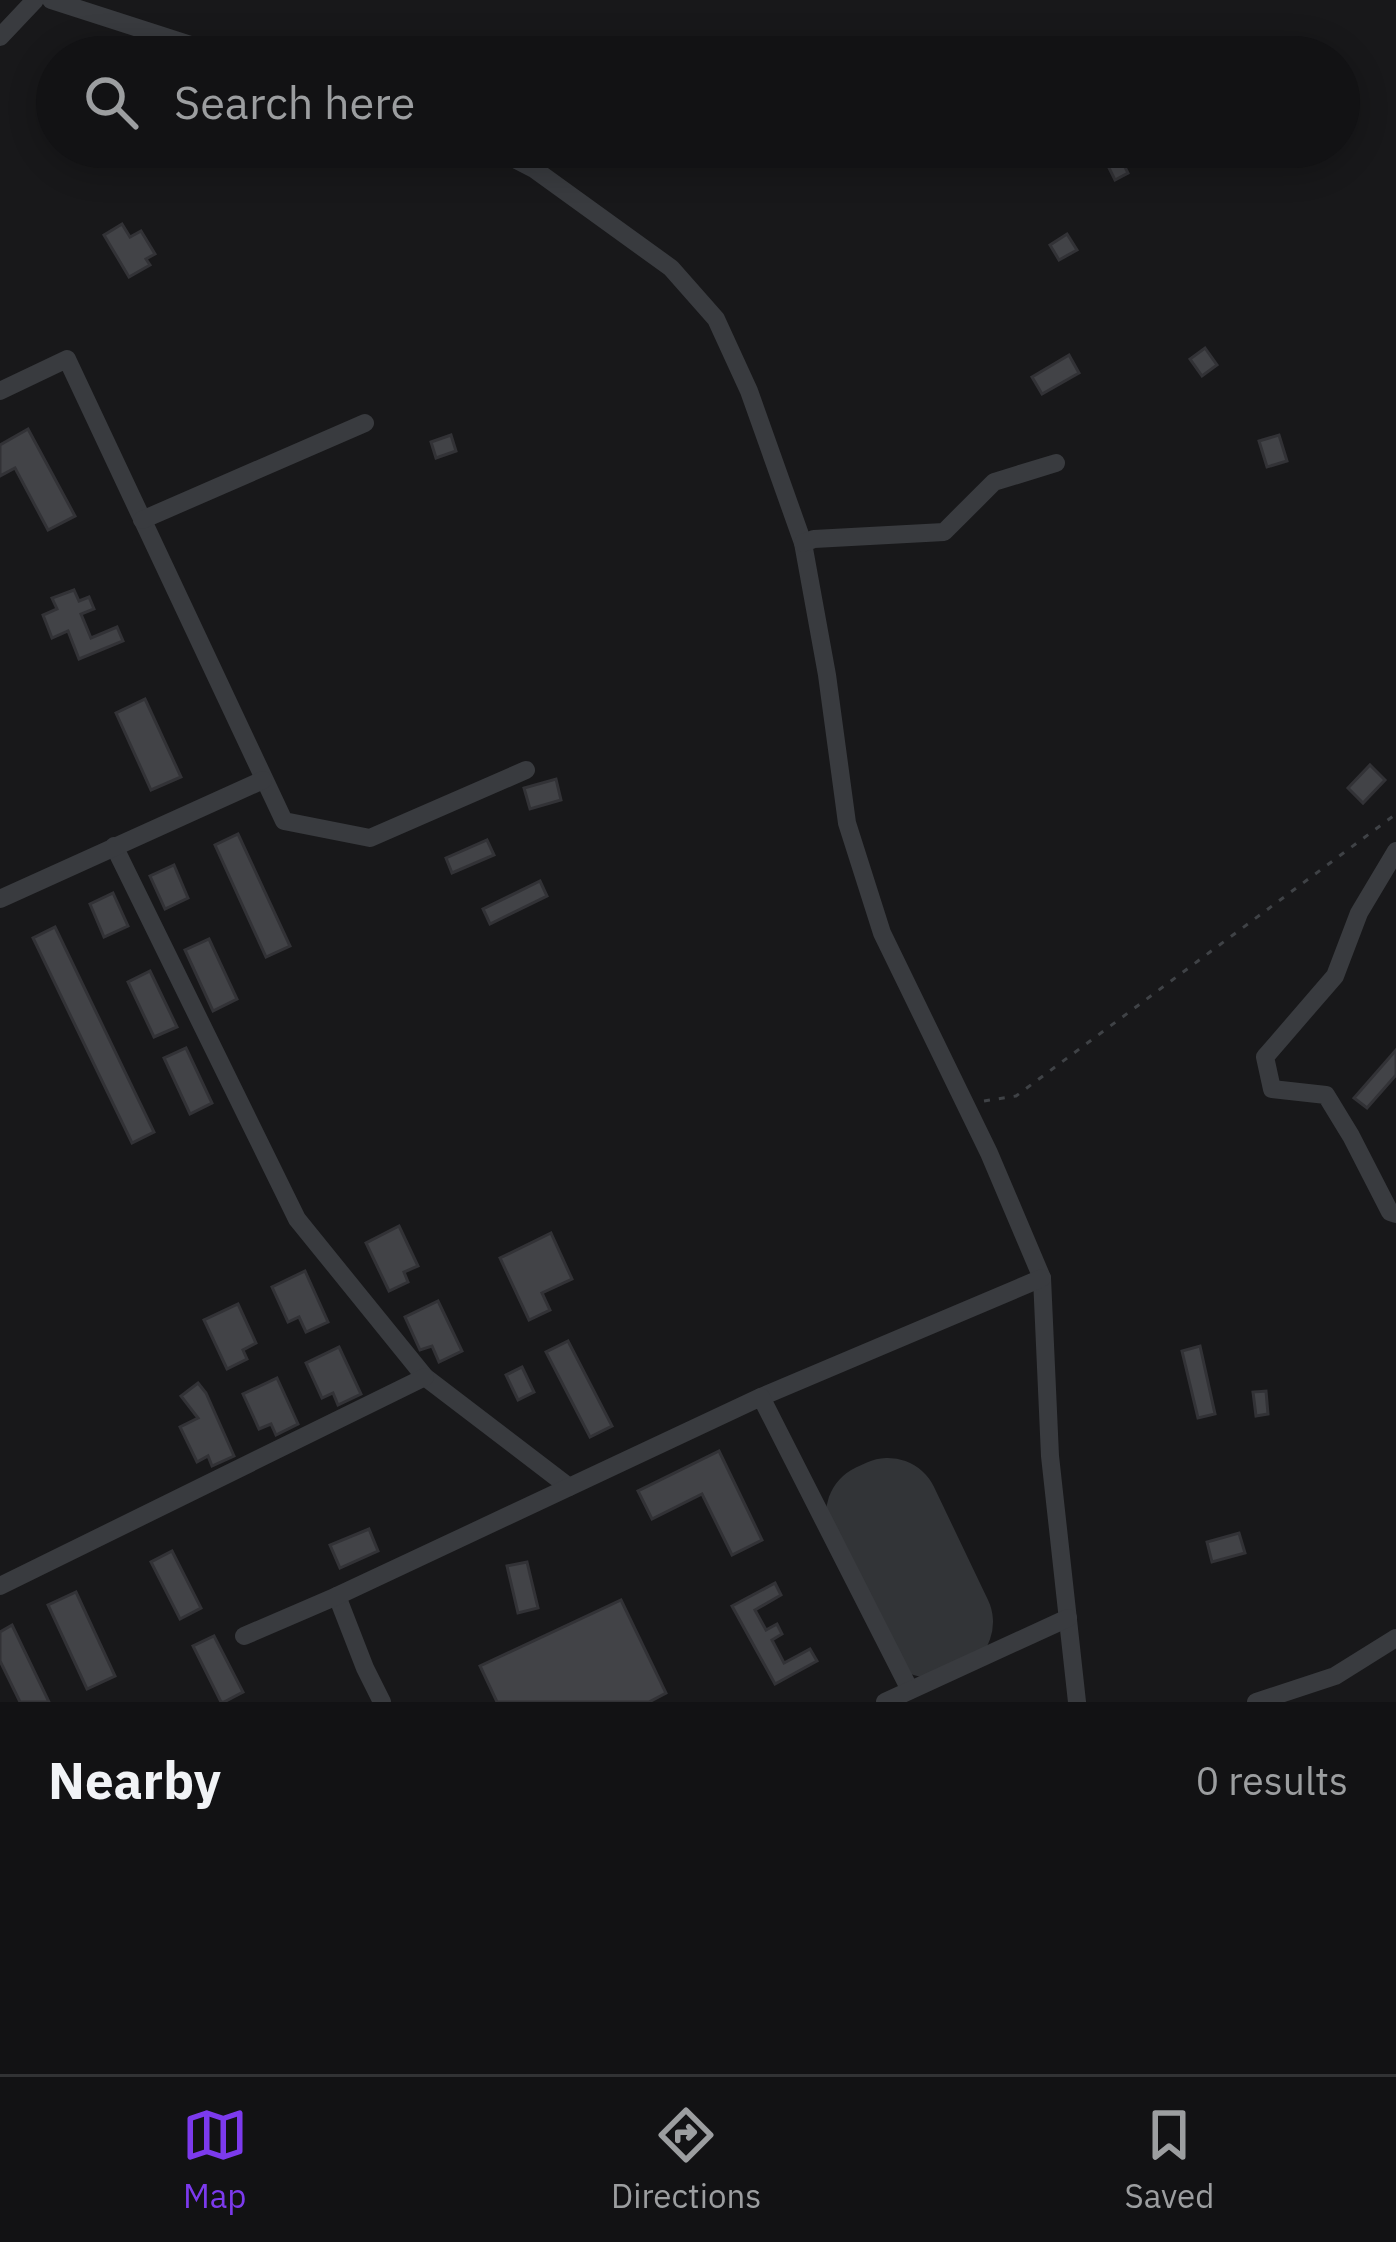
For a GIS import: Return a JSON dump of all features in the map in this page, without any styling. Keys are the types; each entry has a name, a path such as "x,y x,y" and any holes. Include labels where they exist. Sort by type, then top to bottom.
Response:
{"street":[{"path":"0,37 34,0"},
{"path":"51,0 163,36"},
{"path":"532,168 671,268 716,319 749,391 803,543 847,823 882,933 989,1153 1042,1278 1050,1456 1077,1702"},
{"path":"0,392 68,359 284,821 370,838 526,770"},
{"path":"142,520 365,423"},
{"path":"803,543 944,532 994,482 1056,463"},
{"path":"0,899 263,780"},
{"path":"114,846 297,1219 425,1377 569,1487"},
{"path":"1396,851 1359,914 1335,976 1265,1058 1272,1089 1326,1095 1390,1212 1396,1214"},
{"path":"244,1636 761,1397 1042,1278"},
{"path":"0,1586 425,1377"},
{"path":"761,1397 910,1690"},
{"path":"337,1596 382,1702"},
{"path":"885,1702 1068,1618"},
{"path":"1256,1702 1335,1676 1396,1638"}],"path":[{"path":"964,1104 1016,1096 1396,814"}],"building":[{"path":"1109,168 1126,168 1128,173 1115,180"},
{"path":"122,224 130,237 141,231 155,254 146,259 150,265 129,277 104,235"},
{"path":"1067,234 1077,250 1059,260 1050,245"},
{"path":"1205,348 1217,365 1202,376 1190,359"},
{"path":"1069,355 1079,373 1042,394 1032,377"},
{"path":"28,429 75,516 48,530 15,468 0,476 0,445"},
{"path":"451,435 456,451 436,458 431,442"},
{"path":"1279,435 1287,461 1267,467 1259,441"},
{"path":"74,590 79,601 89,597 94,609 81,614 91,638 117,627 123,641 79,659 68,631 52,638 43,615 57,609 52,598"},
{"path":"145,699 181,777 151,790 116,713"},
{"path":"1370,765 1385,780 1363,803 1348,788"},
{"path":"556,779 561,800 530,809 524,788"},
{"path":"238,834 290,946 266,957 215,845"},
{"path":"487,840 494,855 452,873 446,858"},
{"path":"174,865 188,898 165,909 150,876"},
{"path":"540,881 547,896 490,924 483,909"},
{"path":"113,893 128,926 104,937 90,904"},
{"path":"55,927 154,1132 132,1143 33,938"},
{"path":"209,939 237,999 213,1011 185,950"},
{"path":"150,971 177,1027 154,1037 128,982"},
{"path":"186,1048 212,1103 190,1114 164,1058"},
{"path":"1396,1050 1396,1075 1367,1108 1354,1098"},
{"path":"399,1226 418,1266 404,1272 408,1282 389,1291 366,1243"},
{"path":"551,1233 572,1279 542,1293 550,1310 529,1320 500,1258"},
{"path":"305,1271 328,1322 306,1332 299,1317 288,1322 272,1287"},
{"path":"438,1301 462,1351 439,1362 432,1346 420,1350 405,1317"},
{"path":"238,1304 256,1343 243,1350 247,1359 227,1369 204,1320"},
{"path":"568,1341 612,1426 590,1437 546,1352"},
{"path":"1200,1346 1215,1414 1198,1418 1182,1351"},
{"path":"339,1347 361,1394 338,1405 333,1393 322,1398 306,1363"},
{"path":"522,1367 534,1392 518,1400 506,1375"},
{"path":"277,1378 298,1424 276,1435 271,1424 259,1429 243,1394"},
{"path":"198,1383 234,1456 212,1466 208,1456 197,1462 180,1427 198,1418 181,1396"},
{"path":"1266,1391 1268,1414 1256,1416 1253,1392"},
{"path":"719,1451 762,1540 732,1555 702,1494 652,1519 638,1491"},
{"path":"369,1529 378,1551 340,1568 330,1545"},
{"path":"1239,1533 1245,1553 1212,1562 1207,1542"},
{"path":"172,1551 201,1608 180,1619 151,1562"},
{"path":"527,1562 538,1608 518,1613 507,1566"},
{"path":"775,1583 781,1595 755,1610 766,1630 777,1624 782,1634 772,1640 784,1663 810,1649 817,1661 775,1684 732,1606"},
{"path":"76,1592 115,1676 87,1689 48,1605"},
{"path":"621,1600 666,1693 649,1702 497,1702 480,1666"},
{"path":"12,1625 49,1702 20,1702 0,1661 0,1632"},
{"path":"214,1636 243,1692 224,1702 193,1646"}],"runway":[{"path":"888,1509 942,1622 931,1627 877,1514 888,1509"}]}
